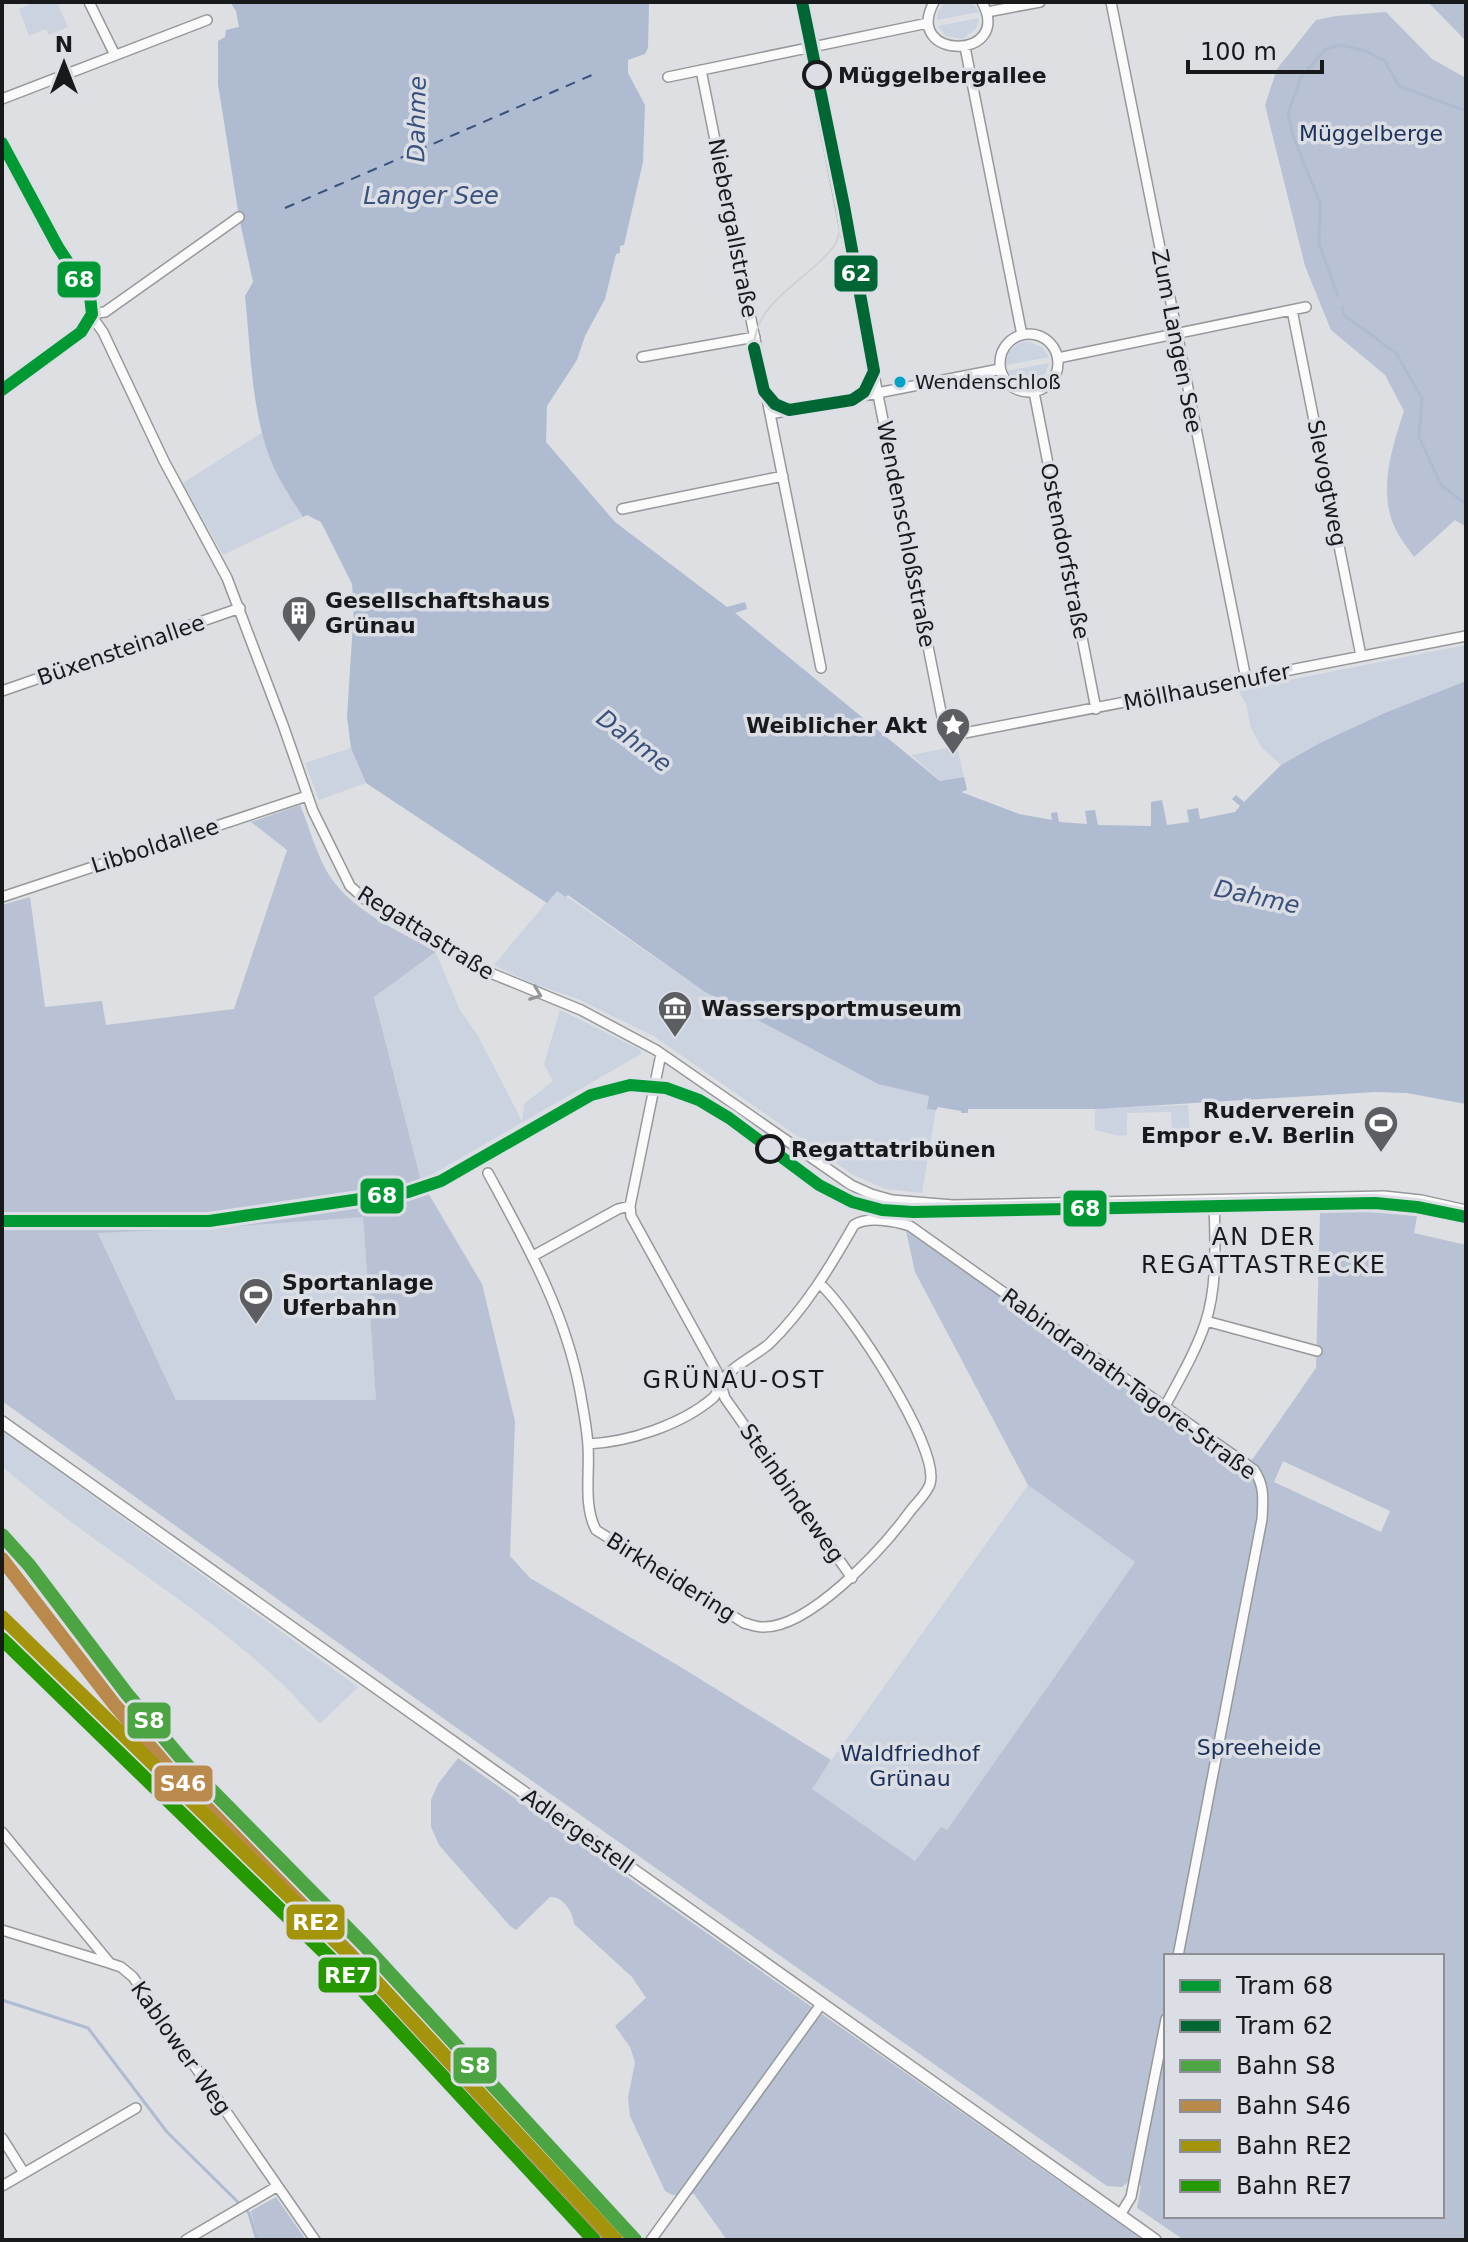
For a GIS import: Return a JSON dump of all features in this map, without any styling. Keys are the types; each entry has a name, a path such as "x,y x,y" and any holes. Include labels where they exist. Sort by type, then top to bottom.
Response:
{"main road":[{"name":"Regattastraße","path":"2,146 88,297 90,314"},
{"path":"2,387 82,330 90,314"},
{"name":"Adlergestell","path":"2,1422 1155,2240"}],"street":[{"path":"89,2 115,55"},
{"name":"Wendenschloßstraße","path":"800,2 945,730 949,736"},
{"path":"934,2 928,23 935,37 949,47 965,47 976,42 985,31 987,12 982,2"},
{"path":"987,12 1040,2"},
{"name":"Zum Langen See","path":"1111,2 1246,679"},
{"path":"2,99 207,20"},
{"path":"668,77 928,23"},
{"path":"965,47 1022,335"},
{"name":"Niebergallstraße","path":"701,70 821,668"},
{"path":"90,314 105,312 239,217"},
{"path":"1058,358 1306,307"},
{"name":"Slevogtweg","path":"1292,310 1361,656"},
{"name":"Regattastraße","path":"90,314 103,332 164,461 213,549 240,608 307,796 350,886 367,901 501,979 581,1010 661,1054 851,1185 892,1200 953,1205 1384,1196 1466,1210"},
{"path":"1022,335 1041,337 1049,342 1058,358 1055,376 1050,384 1034,392 1016,389 1000,369 1000,360 1007,344 1022,335"},
{"path":"642,357 755,337"},
{"path":"770,414 1000,369"},
{"name":"Ostendorfstraße","path":"1034,392 1096,709"},
{"path":"622,509 783,476"},
{"name":"Büxensteinallee","path":"2,691 240,608"},
{"name":"Möllhausenufer","path":"949,736 1466,636"},
{"name":"Libboldallee","path":"2,897 307,796"},
{"path":"533,1256 618,1209 630,1206 661,1054"},
{"name":"Birkheidering","path":"488,1173 533,1256 560,1316 580,1391 588,1444 589,1517 596,1530 744,1623 763,1627 782,1623 818,1604 852,1578 893,1535 930,1484 930,1465 904,1405 870,1346 819,1283"},
{"path":"588,1444 634,1435 673,1421 715,1396 726,1376 770,1342 819,1283 854,1225 859,1221 891,1222 892,1200"},
{"path":"1164,1408 1191,1359 1206,1321 1213,1274 1214,1200"},
{"name":"Steinbindeweg","path":"630,1206 631,1216 717,1372 725,1398 852,1578"},
{"name":"Rabindranath-Tagore-Straße","path":"891,1222 910,1226 1254,1470 1262,1481 1262,1519 1178,1954"},
{"path":"1206,1321 1317,1351"},
{"name":"Kablower Weg","path":"2,1832 109,1963 121,1967 133,1977 315,2240"},
{"path":"2,1930 109,1963"},
{"path":"651,2240 822,2003"},
{"path":"1120,2215 1131,2197 1164,2029"},
{"path":"2,2186 136,2108"},
{"path":"2,2138 24,2173"},
{"path":"186,2240 276,2187"}],"green space":[{"path":"36,2 57,2 68,27 49,35 46,29 29,36 19,9"},
{"path":"945,2 972,2 979,12 937,20"},
{"path":"1428,2 1466,2 1466,41 1464,39"},
{"name":"Müggelberge","path":"1386,12 1432,59 1466,78 1466,527 1455,520 1414,557 1396,530 1388,501 1388,470 1404,411 1385,375 1331,330 1305,266 1265,105 1277,69 1316,20"},
{"path":"979,18 976,29 962,39 946,36 938,26"},
{"path":"1028,341 1042,347 1049,357 1006,365 1012,348"},
{"path":"1049,363 1043,379 1030,385 1015,382 1007,371"},
{"path":"263,432 274,468 303,517 223,555 183,483"},
{"path":"1466,645 1466,681 1349,730 1281,765 1262,748 1251,728 1246,704 1238,690"},
{"path":"957,746 964,777 941,781 911,755"},
{"path":"351,748 366,783 319,800 305,763"},
{"name":"Spreeheide","path":"300,805 326,870 347,897 375,918 436,952 374,997 421,1181 482,1284 515,1421 510,1556 530,1578 831,1760 812,1789 915,1861 941,1827 947,1830 1135,1562 1028,1485 915,1272 906,1231 1252,1460 1316,1368 1320,1212 1417,1216 1414,1233 1466,1245 1466,2240 1184,2240 1137,2208 1141,2186 1130,2180 1122,2187 1107,2186 447,1721 2,1401 2,905 30,897 45,1007 102,1001 106,1025 234,1009 287,850 251,822","holes":["363,1217 376,1400 176,1400 98,1233","1283,1461 1390,1511 1381,1532 1274,1482"]},
{"path":"557,890 705,992 878,1084 929,1096 927,1109 936,1110 922,1193 886,1189 853,1175 655,1037 578,999 534,984 494,965"},
{"path":"436,953 460,1010 478,1036 522,1121 524,1104 553,1081 544,1064 560,1010 641,1050 641,1054 421,1181 374,996"},
{"path":"1188,1105 1190,1134 1172,1134 1171,1112 1127,1113 1127,1135 1095,1130 1095,1111 1098,1108"},
{"name":"Sportanlage Uferbahn","path":"363,1216 376,1400 176,1400 98,1232 228,1227"},
{"path":"2,1431 358,1687 320,1724 285,1686 247,1652 41,1499 2,1466"},
{"name":"Waldfriedhof Grünau","path":"1028,1485 1135,1562 947,1830 915,1861 811,1789"},
{"path":"458,1758 1143,2240 727,2240 694,2194 672,2195 665,2191 630,2116 628,2098 635,2062 630,2047 615,2026 646,1998 632,1977 574,1924 569,1910 555,1897 550,1897 516,1930 510,1926 439,1845 431,1827 431,1800 438,1784"},
{"path":"276,2197 306,2240 258,2240 251,2211"}],"water":[{"name":"Langer See","path":"230,2 653,2 649,3 648,48 645,54 628,60 628,73 645,105 643,162 624,245 616,254 605,299 585,336 577,360 547,406 546,442 615,522 727,607 745,602 747,609 735,613 940,781 964,777 967,790 961,792 1019,814 1052,820 1051,813 1057,812 1059,822 1087,824 1085,811 1095,810 1098,825 1151,826 1151,802 1162,800 1167,825 1189,822 1187,810 1198,808 1200,819 1235,812 1240,806 1232,799 1236,795 1244,802 1281,765 1385,713 1466,681 1466,1104 1407,1093 1375,1092 1096,1109 968,1109 968,1113 961,1113 938,1107 936,1110 927,1109 929,1096 878,1084 705,992 568,895 566,897 557,891 547,903 366,783 351,748 347,717 354,608 352,584 321,522 307,515 303,517 277,474 266,448 256,405 245,296 253,282 239,217 218,84 218,41 225,37 226,30 239,27 236,11"}],"waterway":[{"path":"1338,296 1319,244 1320,203 1293,136 1288,113 1301,77 1326,49 1341,45 1366,51 1385,61 1399,86 1466,111"},
{"path":"1342,308 1344,315 1396,353 1422,398 1419,437 1441,485 1466,504"},
{"path":"2,2000 88,2028 167,2132 249,2213 257,2240"}],"ferry route":[{"path":"285,208 592,75"}],"tram line":[{"name":"62","path":"754,348 764,391 775,404 789,410 852,400 864,392 874,371 802,2"},
{"name":"68","path":"2,143 58,247 90,296 92,314 81,332 2,390"},
{"path":"754,348 763,316 836,243 841,228 839,205"},
{"name":"68","path":"2,1221 209,1221 408,1192 441,1181 591,1095 630,1085 666,1088 699,1100 729,1118 819,1185 852,1202 882,1210 913,1212 1375,1203 1417,1207 1466,1217"}],"rail line":[{"name":"S8","path":"2,1535 185,1763 364,1945 635,2240"},
{"name":"S46","path":"2,1559 114,1704 173,1773 352,1956 613,2240"},
{"name":"RE2","path":"2,1617 371,1976 616,2240"},
{"name":"RE7","path":"2,1639 360,1987 594,2240"}],"place":[{"name":"Müggelbergallee","path":"817,75"},
{"name":"Wendenschloß","path":"900,382"},
{"name":"Gesellschaftshaus Grünau","path":"299,644"},
{"name":"Weiblicher Akt","path":"953,756"},
{"name":"Wassersportmuseum","path":"675,1039"},
{"name":"Regattatribünen","path":"770,1149"},
{"name":"Ruderverein Empor e.V. Berlin","path":"1381,1154"},
{"name":"Sportanlage Uferbahn","path":"256,1326"}],"district":[{"name":"AN DER REGATTASTRECKE","path":"1264,1251"},
{"name":"GRÜNAU-OST","path":"734,1380"}],"water label":[{"name":"Dahme","path":"417,119"},
{"name":"Dahme","path":"634,741"},
{"name":"Dahme","path":"1257,897"}]}
